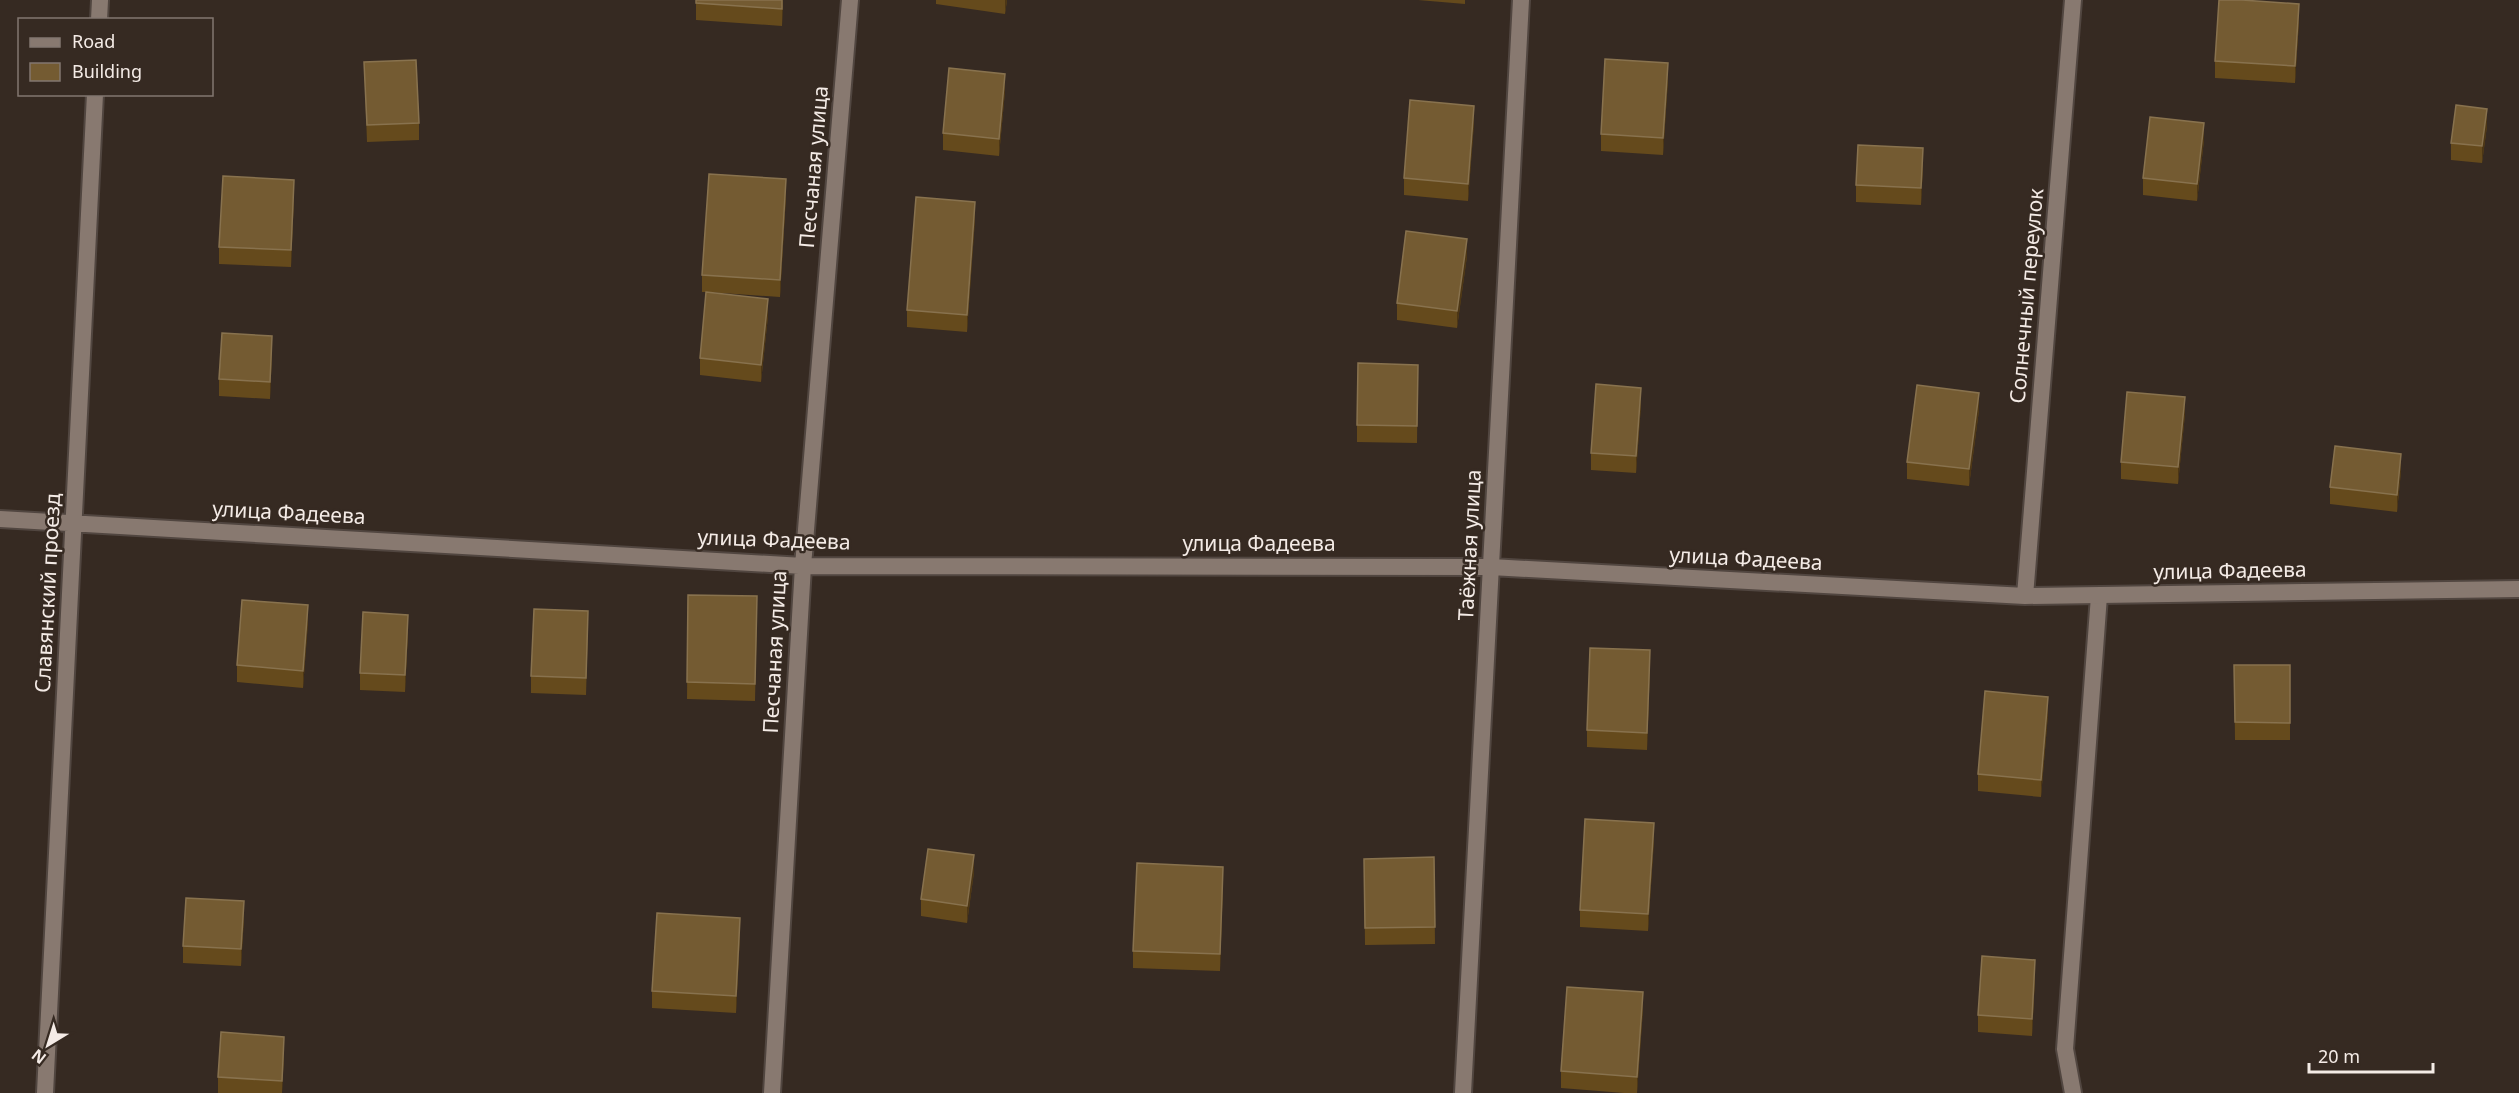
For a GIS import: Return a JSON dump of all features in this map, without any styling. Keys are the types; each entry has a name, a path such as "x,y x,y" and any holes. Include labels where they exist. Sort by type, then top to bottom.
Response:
{"street":[{"path":"99,18 100,0"},
{"name":"Песчаная улица","path":"772,1093 803,566 850,0"},
{"name":"Таёжная улица","path":"1463,1093 1521,0"},
{"name":"Солнечный переулок","path":"2025,596 2073,0"},
{"name":"Славянский проезд","path":"45,1093 95,96"},
{"name":"улица Фадеева","path":"0,519 803,566 1491,567 2025,596 2519,589"},
{"path":"2073,1093 2065,1049 2099,596"}],"building":[{"path":"696,0 782,0 782,9 696,3"},
{"path":"2219,0 2299,4 2295,66 2215,61"},
{"path":"1605,59 1668,63 1663,138 1601,134"},
{"path":"416,60 419,123 367,125 364,62"},
{"path":"949,68 1005,74 999,139 943,133"},
{"path":"1410,100 1474,106 1468,184 1404,178"},
{"path":"2456,105 2487,109 2482,146 2451,143"},
{"path":"2150,117 2204,123 2197,184 2143,178"},
{"path":"1858,145 1923,148 1921,188 1856,185"},
{"path":"709,174 786,179 780,280 702,275"},
{"path":"223,176 294,180 291,250 219,247"},
{"path":"916,197 975,202 967,315 907,310"},
{"path":"1406,231 1467,239 1457,311 1397,303"},
{"path":"706,292 768,299 761,365 700,358"},
{"path":"222,333 272,336 270,382 219,379"},
{"path":"1358,363 1418,365 1417,426 1357,425"},
{"path":"1596,384 1641,388 1636,456 1591,453"},
{"path":"1917,385 1979,393 1969,469 1907,462"},
{"path":"2127,392 2185,397 2178,467 2121,462"},
{"path":"2335,446 2401,454 2397,495 2330,487"},
{"path":"688,595 757,596 755,684 687,682"},
{"path":"242,600 308,605 303,671 237,665"},
{"path":"534,609 588,611 586,678 531,676"},
{"path":"363,612 408,615 405,675 360,673"},
{"path":"1590,648 1650,650 1647,733 1587,730"},
{"path":"2234,665 2290,665 2290,723 2235,722"},
{"path":"1985,691 2048,697 2041,780 1978,774"},
{"path":"1585,819 1654,823 1648,914 1580,910"},
{"path":"928,849 974,855 967,906 921,899"},
{"path":"1434,857 1435,927 1365,928 1364,859"},
{"path":"1137,863 1223,867 1220,954 1133,951"},
{"path":"186,898 244,901 241,949 183,946"},
{"path":"657,913 740,918 736,996 652,991"},
{"path":"1982,956 2035,960 2032,1019 1978,1015"},
{"path":"1567,987 1643,992 1637,1077 1561,1071"},
{"path":"221,1032 284,1037 282,1081 218,1077"}]}
